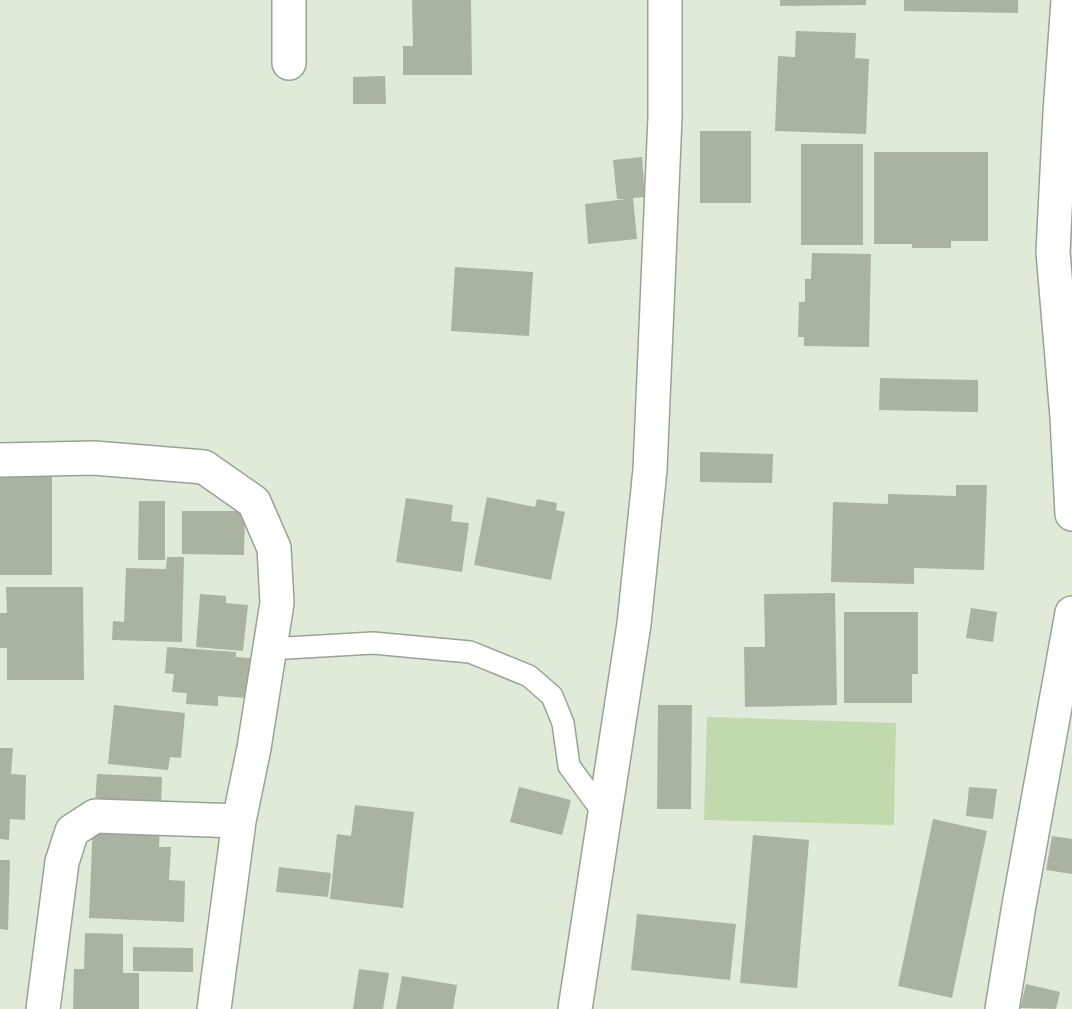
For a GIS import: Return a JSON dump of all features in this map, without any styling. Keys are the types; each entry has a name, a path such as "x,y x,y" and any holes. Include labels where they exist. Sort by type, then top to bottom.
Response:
{"street":[{"path":"289,63 290,0"},
{"path":"575,1009 634,624 650,470 665,117 665,0"},
{"path":"1068,0 1053,252 1067,417 1072,514"},
{"path":"0,460 94,458 204,467 254,502 274,548 277,603 254,748 239,820 214,1009"},
{"path":"1002,1009 1072,613"},
{"path":"43,1009 62,862 72,831 95,816 239,820"}],"lane":[{"path":"270,649 373,643 470,652 529,676 552,696 563,723 569,766 605,814"}],"green space":[{"path":"707,717 896,723 894,825 704,820"}],"building":[{"path":"412,0 471,0 472,75 403,75 403,46 413,46"},
{"path":"780,0 866,0 866,5 780,6"},
{"path":"904,0 1018,0 1018,13 904,11"},
{"path":"796,31 856,33 855,58 869,59 866,134 775,131 778,56 795,57"},
{"path":"385,76 386,104 353,104 353,77"},
{"path":"700,131 751,131 751,203 700,203"},
{"path":"801,144 863,144 863,245 801,245"},
{"path":"874,152 988,152 988,241 951,241 951,248 912,248 912,244 874,244"},
{"path":"642,157 645,197 633,198 637,239 588,244 585,204 627,199 617,199 613,160"},
{"path":"812,253 871,254 869,347 804,346 804,337 798,337 799,302 805,302 805,279 811,279"},
{"path":"455,267 533,272 529,336 451,331"},
{"path":"880,378 978,380 978,412 879,410"},
{"path":"700,452 773,454 772,483 700,482"},
{"path":"0,471 52,471 52,575 0,575"},
{"path":"956,485 987,485 984,570 914,568 914,584 831,582 833,502 888,504 888,494 956,496"},
{"path":"487,497 535,507 537,499 557,503 556,510 565,512 551,580 474,565"},
{"path":"406,498 453,505 451,521 469,523 462,572 396,562"},
{"path":"139,501 165,501 165,560 138,560"},
{"path":"182,511 245,511 244,555 182,554"},
{"path":"167,557 184,557 182,642 112,640 113,621 124,622 126,568 166,569"},
{"path":"6,587 83,587 84,680 7,680 7,648 0,648 0,613 7,613"},
{"path":"835,593 837,705 745,707 744,647 765,647 764,594"},
{"path":"200,594 226,596 226,603 248,605 243,651 196,647"},
{"path":"971,608 997,612 993,642 966,638"},
{"path":"844,612 918,612 918,674 912,674 912,703 844,703"},
{"path":"167,647 236,652 236,657 250,658 247,698 218,696 218,706 186,704 187,693 172,692 174,674 165,673"},
{"path":"114,705 185,713 181,758 170,757 168,770 108,764"},
{"path":"658,705 692,705 691,809 657,809"},
{"path":"0,748 13,748 11,774 26,775 25,820 10,819 9,840 0,839"},
{"path":"97,774 162,777 161,808 95,805"},
{"path":"519,787 571,800 562,835 510,822"},
{"path":"969,787 997,789 993,819 966,816"},
{"path":"355,805 414,812 403,908 330,899 337,834 351,836"},
{"path":"933,819 987,831 952,998 898,986"},
{"path":"93,821 160,824 159,847 171,847 169,880 185,881 184,922 89,918"},
{"path":"753,835 809,840 797,988 740,983"},
{"path":"1052,836 1072,839 1072,874 1046,870"},
{"path":"0,860 10,860 8,930 0,929"},
{"path":"279,867 331,873 328,897 276,892"},
{"path":"637,914 736,924 730,980 631,970"},
{"path":"85,933 123,934 123,973 139,973 139,1009 73,1009 74,969 84,969"},
{"path":"133,947 193,948 193,972 133,971"},
{"path":"359,969 389,973 383,1009 353,1009"},
{"path":"402,976 457,985 453,1009 396,1009"},
{"path":"1026,984 1060,992 1056,1009 1020,1008"}]}
